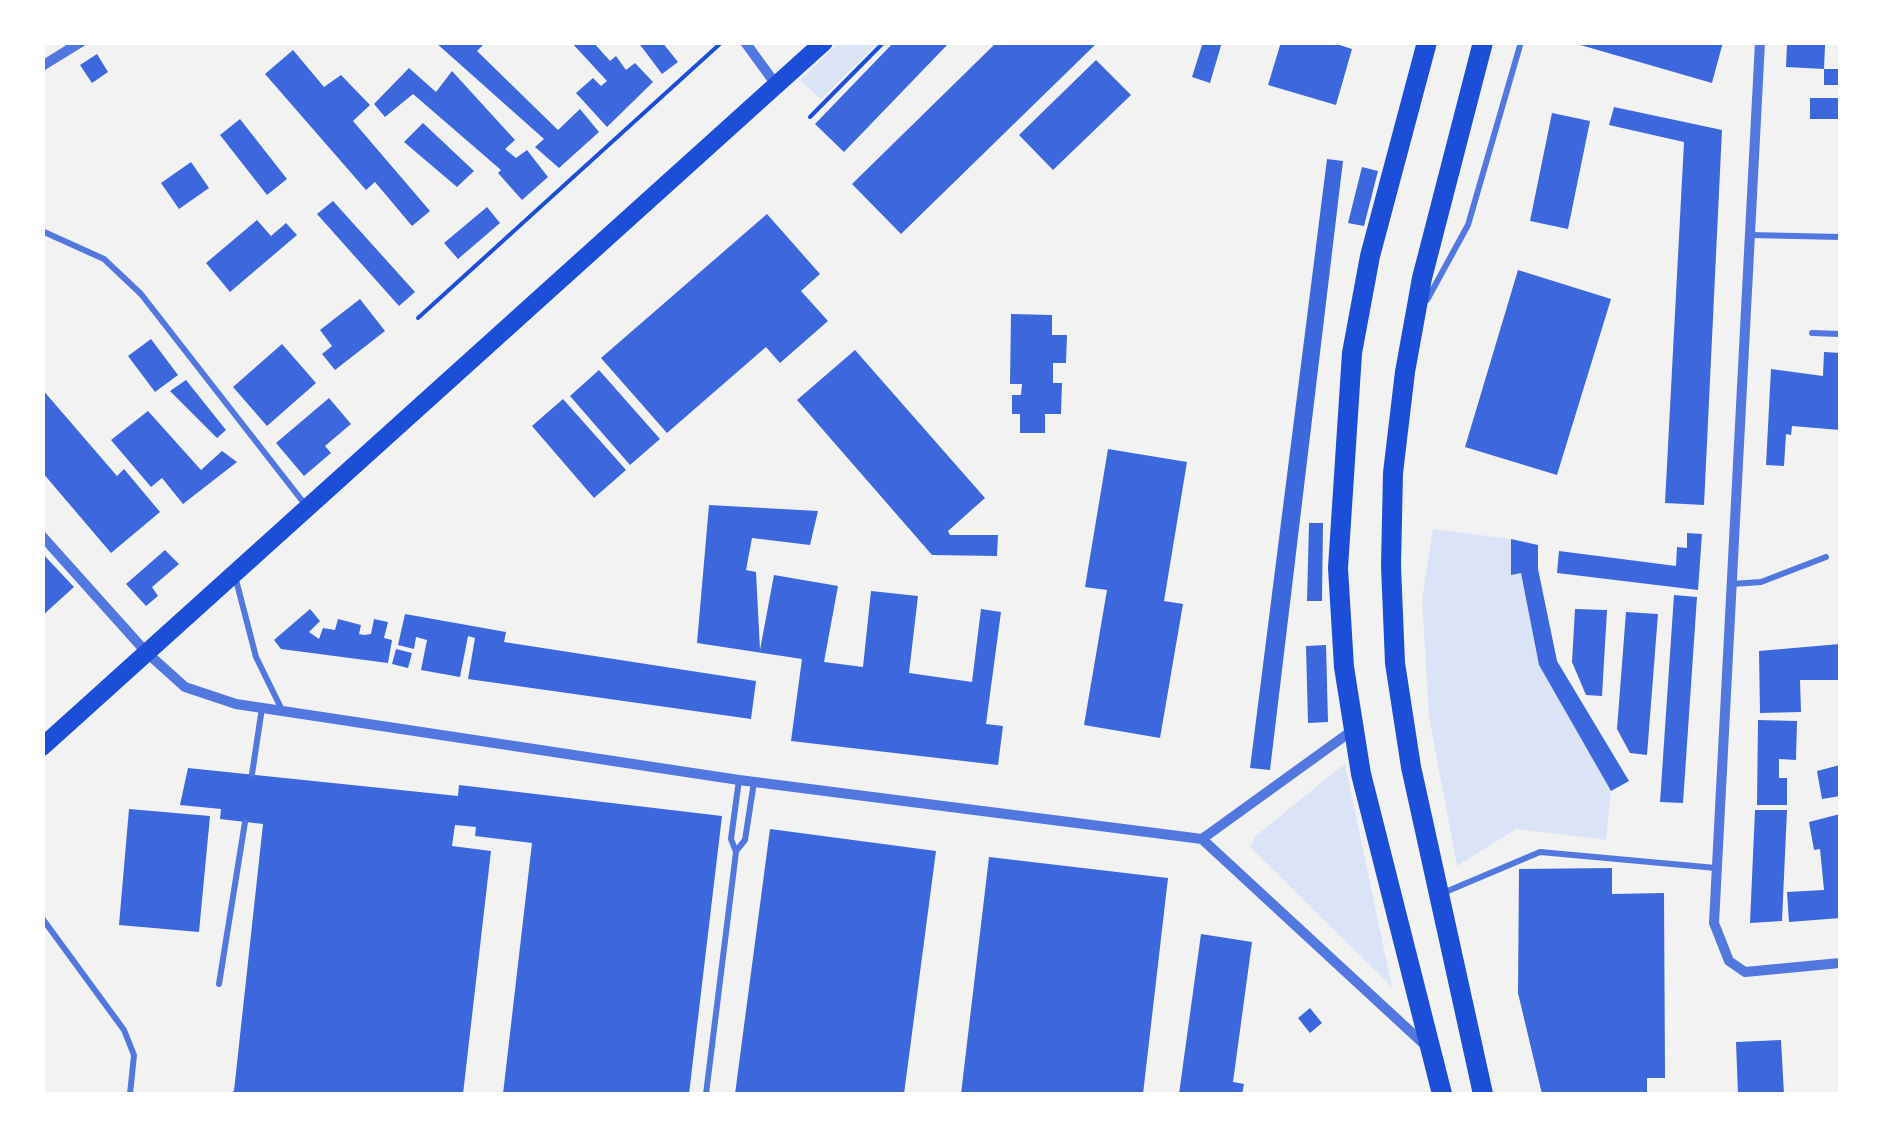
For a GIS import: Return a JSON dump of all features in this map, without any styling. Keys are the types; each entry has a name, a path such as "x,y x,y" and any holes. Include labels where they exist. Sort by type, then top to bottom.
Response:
{"main road":[{"path":"42,746 824,42"},
{"path":"1427,42 1370,256 1352,353 1338,568 1353,730 1442,1094"},
{"path":"1483,42 1414,323 1393,473 1390,566 1400,698 1438,895 1483,1094"}],"street":[{"path":"42,66 81,42"},
{"path":"746,42 778,86"},
{"path":"1760,42 1714,923 1729,962 1745,972 1840,963"},
{"path":"42,536 146,652 185,687 262,708 739,780 1202,839 1431,1051"},
{"path":"1202,839 1353,730"}],"lane":[{"path":"1414,323 1468,225 1521,42"},
{"path":"42,231 104,259 141,294 309,508"},
{"path":"1750,234 1840,237"},
{"path":"1812,333 1840,334"},
{"path":"1732,584 1761,582 1826,557"},
{"path":"234,576 256,658 282,711"},
{"path":"252,774 262,708"},
{"path":"706,1094 736,852 732,839 739,780"},
{"path":"736,852 745,840 754,781"},
{"path":"220,984 245,822"},
{"path":"1438,895 1540,852 1717,868"},
{"path":"42,918 124,1030 134,1055 130,1094"}],"path":[{"path":"418,318 722,42"},
{"path":"810,117 884,42"}],"shaded area":[{"path":"840,42 878,43 821,99 800,80"},
{"path":"1433,529 1511,539 1511,574 1521,573 1539,665 1611,791 1606,840 1516,829 1457,866 1429,717 1422,599"},
{"path":"1345,763 1392,987 1250,847 1256,836"}],"building":[{"path":"435,42 486,42 477,51 558,130 580,109 599,132 559,168 535,147 544,139"},
{"path":"571,42 593,42 610,61 616,56 626,70 635,63 653,82 607,127 576,93 593,78 601,86 607,81"},
{"path":"638,42 662,42 678,62 662,74"},
{"path":"894,42 950,42 844,152 815,124"},
{"path":"997,42 1098,42 901,234 852,184"},
{"path":"1203,42 1222,42 1210,83 1192,77"},
{"path":"1281,42 1330,42 1352,49 1336,105 1268,85"},
{"path":"1570,42 1723,42 1712,83"},
{"path":"1787,44 1825,45 1824,69 1786,67"},
{"path":"293,50 324,87 341,75 370,105 353,121 430,211 412,226 375,182 366,190 265,74"},
{"path":"97,54 108,72 92,83 80,65"},
{"path":"1096,60 1131,95 1053,170 1019,135"},
{"path":"409,68 436,92 452,71 515,140 505,149 516,158 527,150 548,177 522,200 498,173 501,170 413,94 385,117 374,104"},
{"path":"1824,69 1840,69 1840,85 1824,85"},
{"path":"1810,98 1840,98 1840,119 1810,119"},
{"path":"1614,107 1722,130 1704,505 1665,503 1684,142 1609,125"},
{"path":"1552,113 1590,121 1568,229 1530,221"},
{"path":"240,119 287,179 267,195 220,135"},
{"path":"423,123 474,171 457,187 404,142"},
{"path":"1327,159 1343,161 1270,770 1250,768"},
{"path":"191,162 209,188 179,209 161,183"},
{"path":"1362,167 1378,171 1364,226 1348,223"},
{"path":"333,201 415,292 399,306 317,214"},
{"path":"487,207 500,223 458,259 444,243"},
{"path":"767,214 820,274 801,291 828,321 780,363 766,347 667,433 601,358"},
{"path":"257,220 271,236 286,223 297,235 230,292 206,263"},
{"path":"1518,270 1611,299 1557,475 1465,447"},
{"path":"360,299 385,331 335,370 322,354 332,346 320,330"},
{"path":"1011,314 1052,315 1052,335 1067,335 1066,363 1053,363 1053,383 1062,383 1061,414 1045,414 1045,433 1020,433 1020,414 1012,414 1012,395 1021,395 1022,384 1010,384"},
{"path":"151,339 178,375 155,392 128,356"},
{"path":"282,344 316,383 267,426 233,387"},
{"path":"855,350 985,498 948,531 950,535 998,535 997,556 932,555 797,400"},
{"path":"1824,352 1840,353 1840,430 1792,426 1791,435 1786,434 1784,466 1766,465 1771,369 1823,376"},
{"path":"599,370 660,439 630,465 570,396"},
{"path":"186,380 226,430 217,438 170,391"},
{"path":"42,389 117,476 124,469 160,512 111,553 42,472"},
{"path":"329,398 351,424 325,446 331,453 304,476 276,443"},
{"path":"563,399 626,470 594,498 532,426"},
{"path":"148,411 201,470 222,451 237,462 183,504 162,478 151,487 111,440"},
{"path":"1108,449 1187,462 1164,601 1183,604 1160,738 1084,725 1107,590 1085,587"},
{"path":"709,505 818,511 810,545 752,538 746,570 756,572 760,650 774,575 838,586 824,662 863,667 871,591 918,596 909,673 972,682 981,609 1001,612 986,724 1003,726 998,765 791,741 802,659 697,643"},
{"path":"1309,523 1323,523 1322,601 1307,601"},
{"path":"1687,533 1702,534 1698,590 1557,573 1559,551 1676,566 1677,547 1687,548"},
{"path":"1511,539 1538,545 1538,569 1557,661 1629,781 1611,791 1539,665 1521,573 1511,575"},
{"path":"165,550 179,564 152,587 158,596 146,606 126,584"},
{"path":"42,553 74,587 42,616"},
{"path":"1674,595 1697,597 1683,803 1660,802"},
{"path":"310,609 320,621 309,632 319,639 323,628 335,630 338,619 361,625 359,634 364,635 371,634 374,619 388,622 384,638 392,640 388,663 281,649 274,640"},
{"path":"1575,609 1607,610 1602,696 1586,695 1572,662"},
{"path":"1626,612 1658,614 1647,755 1630,753 1617,729"},
{"path":"405,614 506,632 504,642 756,681 751,719 468,679 475,638 468,636 460,677 421,670 427,640 416,637 414,649 398,645"},
{"path":"1840,644 1840,680 1800,680 1801,712 1760,713 1759,651"},
{"path":"1326,645 1328,722 1308,723 1306,646"},
{"path":"396,649 412,653 408,668 392,664"},
{"path":"1758,720 1797,721 1796,760 1779,759 1779,778 1787,778 1787,805 1757,805"},
{"path":"1840,765 1840,796 1822,799 1817,771"},
{"path":"188,768 458,796 459,785 722,816 689,1094 503,1094 532,843 475,836 476,827 455,825 452,846 491,851 463,1094 229,1094 234,1091 263,824 220,819 221,809 180,805"},
{"path":"129,809 210,816 199,932 119,925"},
{"path":"1755,810 1787,810 1782,921 1750,923"},
{"path":"1840,814 1840,918 1789,922 1787,892 1824,890 1820,849 1814,850 1809,822"},
{"path":"770,829 936,851 904,1094 735,1094"},
{"path":"989,857 1168,878 1143,1094 961,1094"},
{"path":"1612,868 1612,894 1664,893 1665,1078 1647,1078 1647,1094 1542,1094 1518,993 1519,869"},
{"path":"1201,934 1252,942 1233,1082 1244,1084 1242,1094 1179,1094"},
{"path":"1310,1008 1322,1023 1310,1033 1298,1018"},
{"path":"1781,1040 1784,1094 1738,1094 1736,1042"}]}
